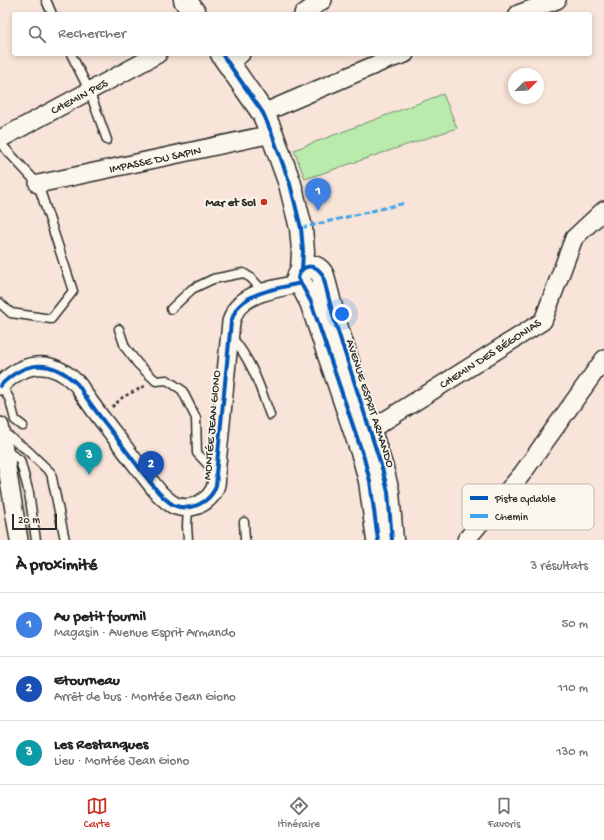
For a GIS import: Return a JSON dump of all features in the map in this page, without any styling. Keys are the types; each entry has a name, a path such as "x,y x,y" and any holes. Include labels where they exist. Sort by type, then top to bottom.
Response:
{"street":[{"path":"185,0 194,12"},
{"path":"306,12 323,0"},
{"path":"524,12 557,0"},
{"name":"CHEMIN PES","path":"0,139 154,56"},
{"path":"263,113 400,56"},
{"path":"230,57 263,113 290,184 301,228 303,250 301,276"},
{"name":"IMPASSE DU SAPIN","path":"38,184 272,134"},
{"name":"CHEMIN DES BÉGONIAS","path":"370,430 543,321 574,238 604,210"},
{"name":"AVENUE ESPRIT ARMANDO","path":"378,540 370,481 364,458 301,276 311,266 316,266 324,276 334,320 382,468 388,492 392,540"},
{"name":"MONTÉE JEAN GIONO","path":"188,507 205,501 213,492 218,480 216,474 231,322 240,304 249,298 301,276"},
{"path":"514,484 604,359"},
{"path":"1,385 8,378 26,368 37,365 48,366 61,372 75,382 158,493 166,500 177,506 188,507"},
{"path":"0,428 20,540"},
{"path":"466,540 474,530"}],"lane":[{"path":"46,0 51,12"},
{"path":"72,56 89,90 107,140"},
{"path":"0,143 38,184 73,291 51,319 11,313 0,303"},
{"path":"171,309 192,289 213,279 243,273 251,278 264,292"},
{"path":"119,329 124,347 138,364 156,381 167,380 182,390 196,418 198,453 216,474"},
{"path":"230,335 241,348 255,372 270,415"},
{"path":"1,385 10,400 15,420 23,426"},
{"path":"0,428 27,450 51,473 65,540"},
{"path":"4,450 20,460 29,493 36,540"},
{"path":"188,507 188,540"},
{"path":"244,522 245,540"}],"path":[{"path":"106,412 123,396 156,381"}],"green space":[{"path":"443,94 457,128 305,179 294,150"}],"marked path":[{"path":"301,228 405,203"}],"cycle path":[{"path":"223,56 263,113 272,134 290,184 301,228 303,251 302,270"},
{"path":"378,540 370,481 364,458 311,302 298,278 302,270 309,266 317,269 323,276 334,319 382,468 388,492 392,540"},
{"path":"0,386 18,372 36,366 46,366 65,374 78,385 99,416 161,495 176,506 191,507 199,504 211,495 217,482 216,474 231,322 234,313 240,305 252,296 300,283"}],"place":[{"name":"Mar et Sol","path":"264,202"},
{"name":"Au petit fournil","path":"318,211"},
{"name":"Les Restanques","path":"89,475"},
{"name":"Etourneau","path":"151,484"}]}
